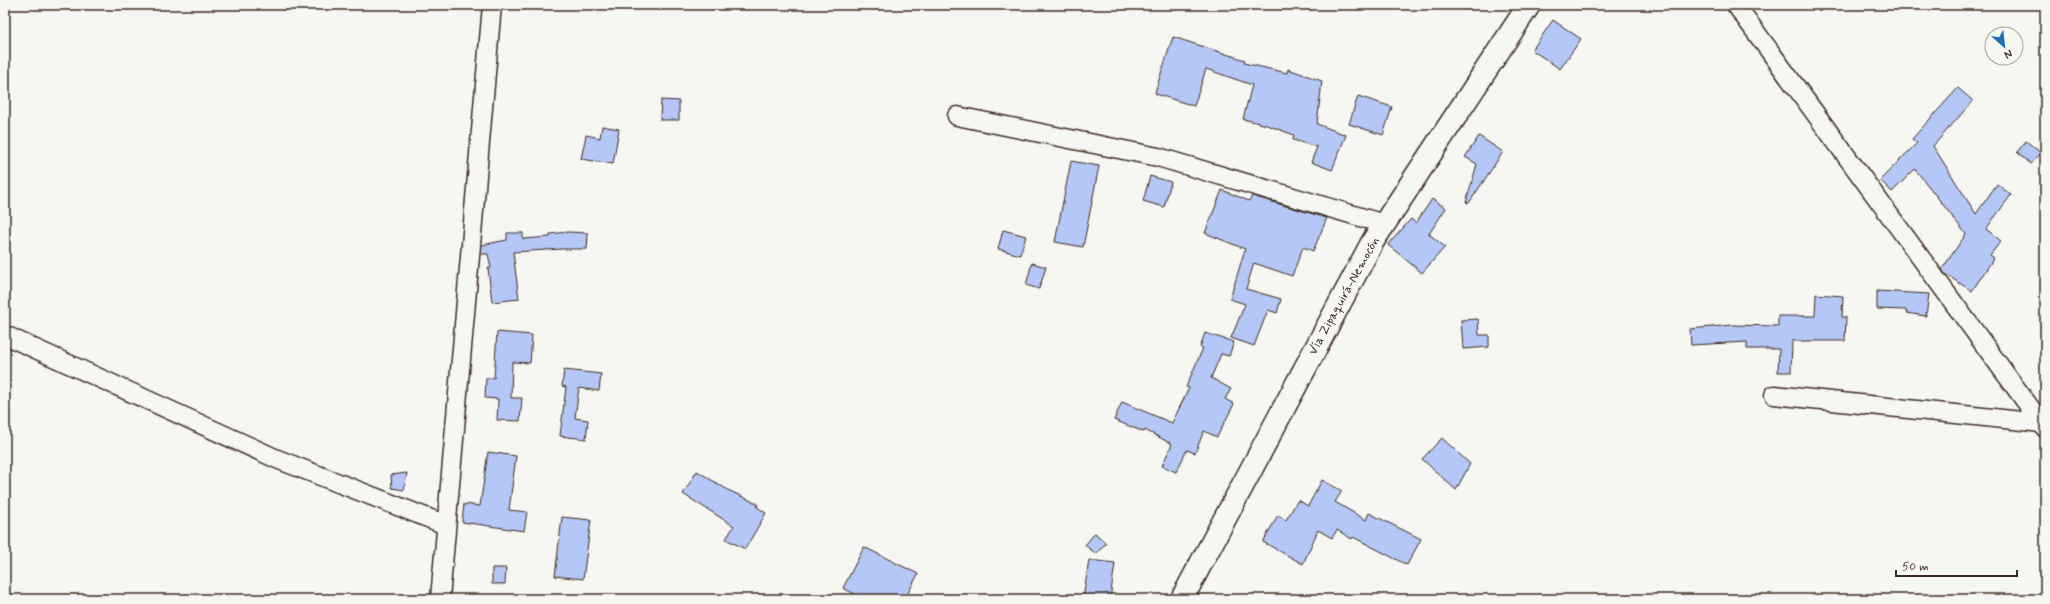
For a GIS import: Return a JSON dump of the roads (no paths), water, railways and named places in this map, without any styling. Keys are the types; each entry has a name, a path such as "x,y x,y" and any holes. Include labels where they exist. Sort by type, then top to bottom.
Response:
{"main road":[{"name":"Vía Zipaquirá-Nemocón","path":"1182,599 1384,224 1529,5"}],"street":[{"path":"440,599 492,5"},
{"path":"1736,5 2043,426"},
{"path":"957,116 1158,157 1384,224"},
{"path":"5,335 277,459 446,526"},
{"path":"1774,396 2043,426"}]}
